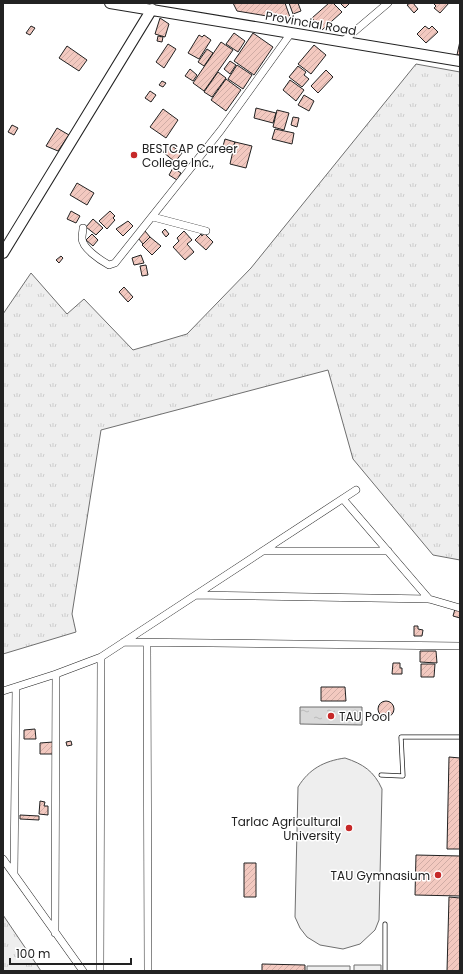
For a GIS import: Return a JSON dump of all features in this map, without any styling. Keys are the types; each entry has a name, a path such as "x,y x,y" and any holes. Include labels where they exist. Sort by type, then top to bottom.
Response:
{"main road":[{"name":"Provincial Road","path":"110,3 460,61"},
{"path":"3,253 152,9"}],"street":[{"path":"342,42 388,3"},
{"path":"83,228 82,238 84,244 109,265 115,263 221,130 291,33"},
{"path":"153,217 206,231"},
{"path":"3,691 56,674 101,657 356,490"},
{"path":"343,499 429,599"},
{"path":"262,551 388,551"},
{"path":"196,595 429,599 460,608"},
{"path":"124,642 148,644 460,646"},
{"path":"148,644 148,971"},
{"path":"100,971 101,657"},
{"path":"54,933 56,674"},
{"path":"14,874 16,687"},
{"path":"3,859 54,933 84,971"}],"lane":[{"path":"381,775 403,776 401,737 460,737"},
{"path":"385,924 385,971"}],"green space":[{"path":"416,64 460,72 460,560 433,555 353,459 328,370 101,430 72,614 76,632 3,654 3,314 31,273 67,314 84,299 133,350 187,334 251,268"},
{"path":"345,758 363,766 372,773 382,789 379,920 375,930 360,944 343,949 320,945 307,937 300,928 295,917 298,787 307,775 318,767 330,761"},
{"path":"3,915 41,971 3,971"},
{"path":"354,965 381,965 381,971 354,971"},
{"path":"307,966 350,966 350,971 307,971"}],"water":[{"name":"TAU Pool","path":"300,707 362,707 362,725 300,724"}],"building":[{"path":"233,3 285,3 291,20 237,11"},
{"path":"289,3 298,3 301,11 293,14"},
{"path":"329,3 333,3 342,12 322,30 312,18"},
{"path":"340,3 350,3 345,8"},
{"path":"413,3 418,9 414,13 407,5"},
{"path":"433,3 449,3 440,13 434,8 436,6"},
{"path":"160,18 169,24 165,37 155,34"},
{"path":"31,26 35,28 30,35 26,33"},
{"path":"425,26 429,29 432,26 438,32 426,43 417,34"},
{"path":"234,33 245,41 238,52 226,44"},
{"path":"253,33 273,47 254,75 234,61"},
{"path":"199,35 202,37 204,35 211,40 199,59 188,53"},
{"path":"158,36 163,37 162,42 157,41"},
{"path":"460,41 460,55 457,55"},
{"path":"221,42 233,50 204,91 193,83"},
{"path":"168,44 176,49 164,68 156,62"},
{"path":"314,45 326,55 311,74 298,64"},
{"path":"67,46 87,60 79,71 59,58"},
{"path":"207,49 213,53 204,66 198,62"},
{"path":"230,61 236,65 230,74 224,69"},
{"path":"237,65 252,75 243,89 228,79"},
{"path":"298,66 306,72 304,75 309,79 302,87 289,77"},
{"path":"190,69 197,75 193,81 185,76"},
{"path":"326,70 333,77 318,93 311,86"},
{"path":"218,72 226,78 212,97 204,92"},
{"path":"226,79 241,90 226,111 211,100"},
{"path":"290,80 304,90 296,101 283,90"},
{"path":"162,81 166,83 163,87 159,85"},
{"path":"150,91 156,95 151,102 145,98"},
{"path":"304,95 314,101 309,111 298,105"},
{"path":"256,108 276,113 273,123 254,118"},
{"path":"163,109 178,120 166,138 150,127"},
{"path":"277,110 289,113 284,130 273,127"},
{"path":"293,117 299,118 297,127 291,125"},
{"path":"12,125 18,128 14,135 8,132"},
{"path":"57,128 69,135 58,151 46,146"},
{"path":"275,129 294,133 292,144 272,139"},
{"path":"225,139 235,142 232,149 223,146"},
{"path":"235,142 252,146 246,168 230,164"},
{"path":"169,144 182,153 175,162 163,152"},
{"path":"173,168 181,173 177,180 169,175"},
{"path":"77,183 94,193 87,205 70,195"},
{"path":"71,211 80,216 76,223 67,219"},
{"path":"110,211 115,216 113,218 115,220 107,229 99,221"},
{"path":"93,219 103,228 96,235 86,227"},
{"path":"128,221 133,226 123,236 116,229"},
{"path":"165,229 169,234 166,237 162,232"},
{"path":"145,231 150,237 143,244 138,238"},
{"path":"184,231 192,240 187,244 194,252 185,260 173,247 179,241 177,238"},
{"path":"204,233 213,242 206,250 195,240"},
{"path":"92,234 98,240 93,246 86,240"},
{"path":"150,237 161,246 152,255 142,245"},
{"path":"141,255 144,263 134,265 132,258"},
{"path":"61,256 63,258 59,263 56,260"},
{"path":"146,265 148,275 142,276 140,266"},
{"path":"124,287 133,297 128,302 119,292"},
{"path":"455,609 460,610 460,618 453,616"},
{"path":"414,626 418,626 418,629 423,630 422,636 414,636"},
{"path":"420,651 436,651 437,663 420,662"},
{"path":"393,663 400,663 402,674 392,674"},
{"path":"421,664 435,664 434,677 421,677"},
{"path":"321,687 345,687 346,701 321,701"},
{"path":"383,701 389,701 394,706 392,715 389,717 383,717 378,712 378,706"},
{"path":"35,729 36,739 24,739 24,730"},
{"path":"71,741 72,745 67,746 66,742"},
{"path":"53,742 54,754 40,754 40,743"},
{"path":"449,757 460,758 460,849 447,849"},
{"path":"40,801 45,802 44,806 48,806 48,815 39,814"},
{"path":"20,815 39,816 39,820 20,819"},
{"name":"TAU Gymnasium","path":"416,855 460,856 460,896 415,895"},
{"path":"244,863 256,863 256,897 244,897"},
{"path":"449,897 460,898 460,971 447,971"},
{"path":"262,964 305,965 305,971 262,971"}],"place":[{"name":"BESTCAP Career College Inc.,","path":"134,155"},
{"name":"TAU Pool","path":"331,716"},
{"name":"Tarlac Agricultural University","path":"349,828"},
{"name":"TAU Gymnasium","path":"438,875"}]}
